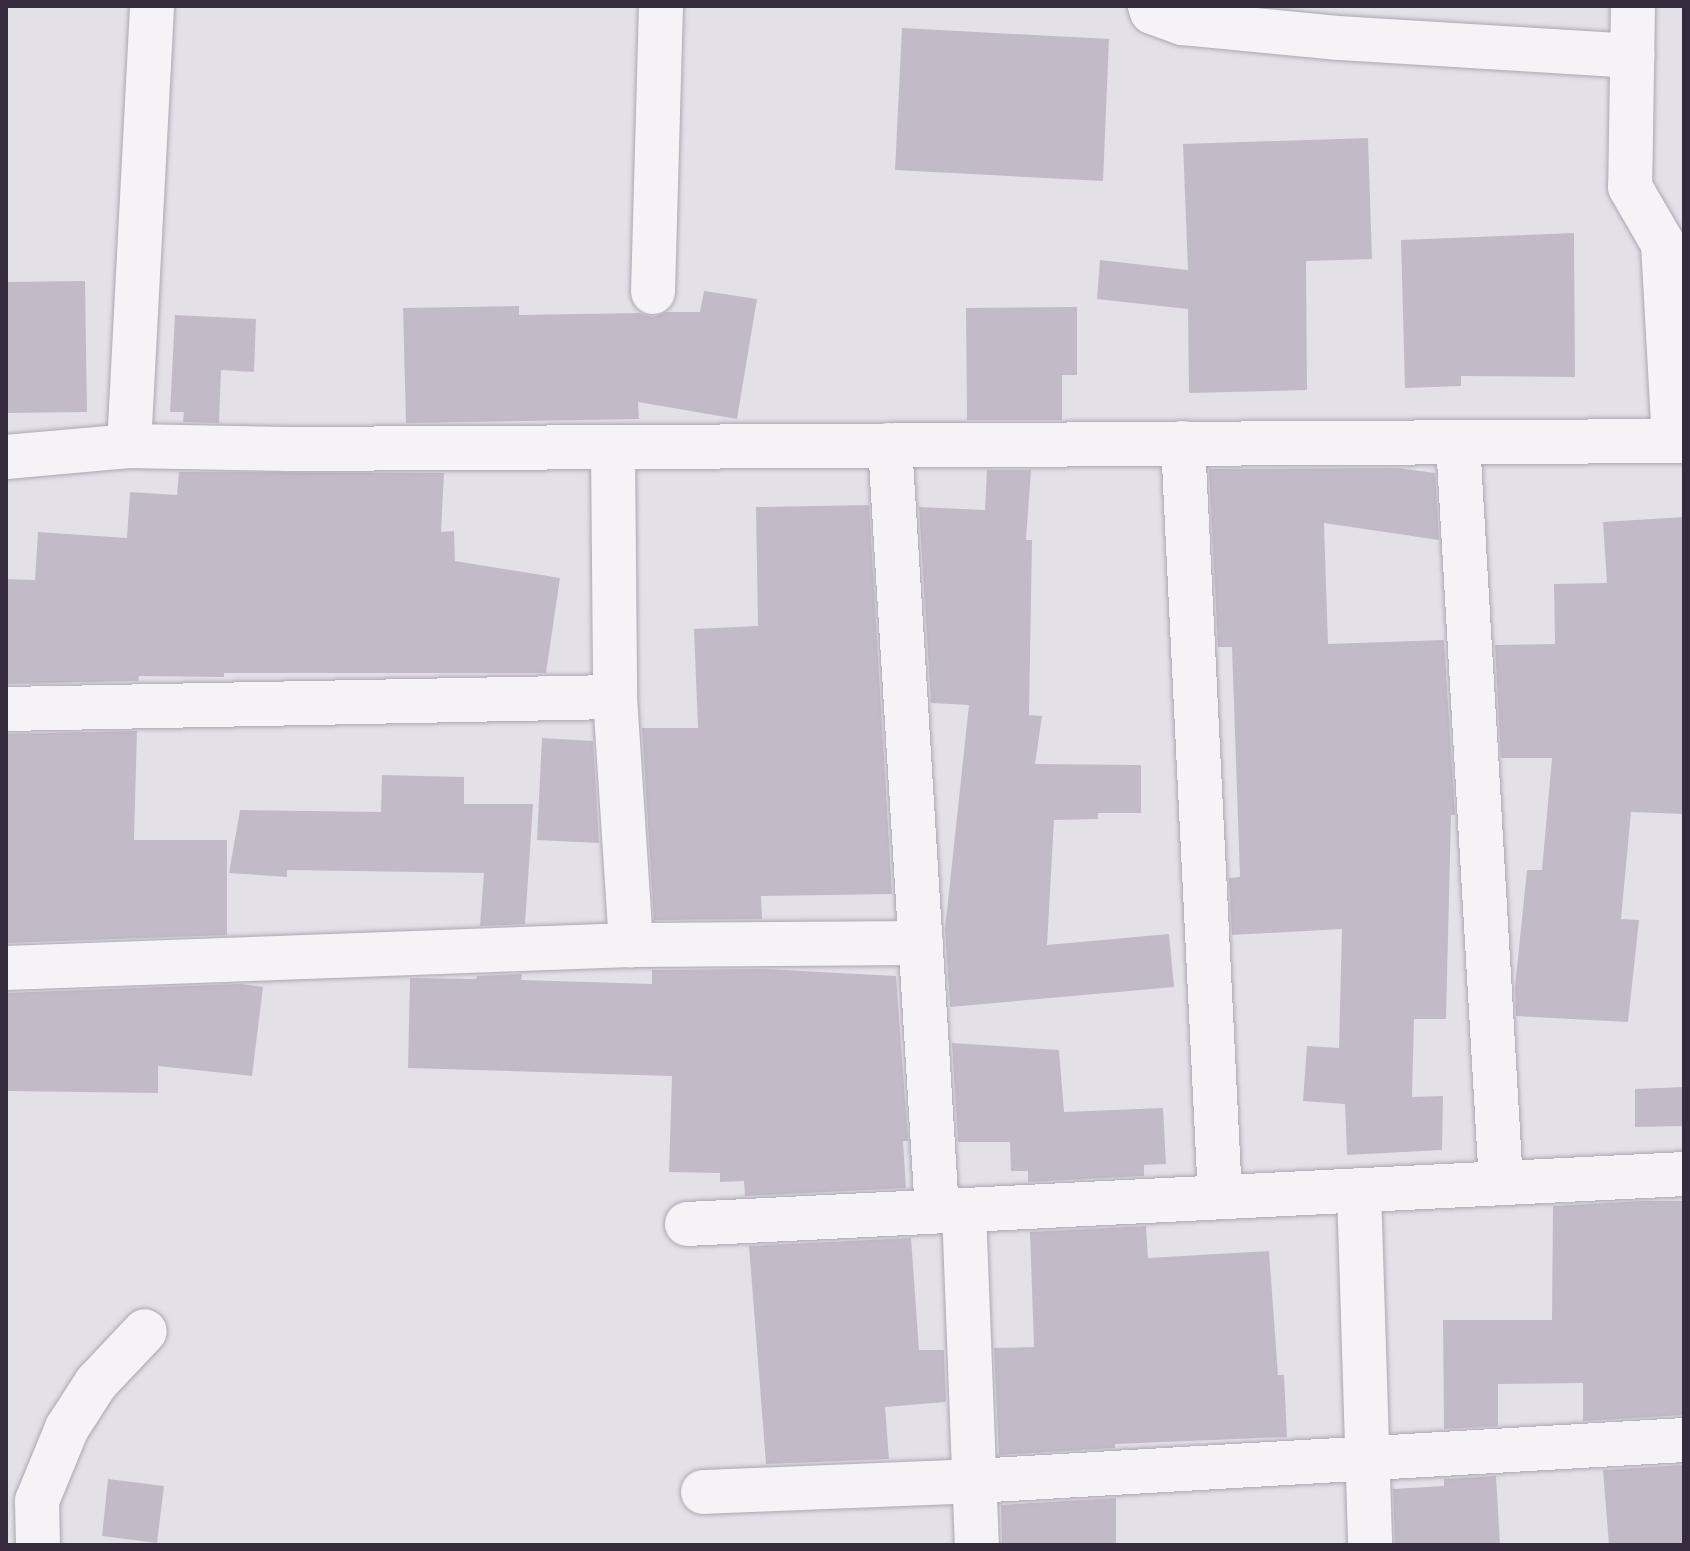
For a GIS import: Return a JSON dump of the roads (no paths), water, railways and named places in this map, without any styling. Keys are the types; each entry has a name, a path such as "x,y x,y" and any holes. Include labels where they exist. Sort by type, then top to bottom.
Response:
{"street":[{"path":"129,446 152,6"},
{"path":"653,292 661,6"},
{"path":"1150,6 1152,12 1183,23 1339,38 1632,56"},
{"path":"6,457 129,446 613,447 1679,441 1663,244 1630,187 1633,6"},
{"path":"1458,442 1501,1183"},
{"path":"1183,443 1220,1197"},
{"path":"890,445 921,943 950,1211 975,1481 977,1545"},
{"path":"613,447 615,697 631,945"},
{"path":"6,709 615,697"},
{"path":"6,968 631,945 921,943"},
{"path":"687,1224 1684,1174"},
{"path":"1359,1190 1370,1545"},
{"path":"38,1545 37,1501 67,1428 96,1383 145,1331"},
{"path":"703,1492 975,1481 1684,1440"}]}
